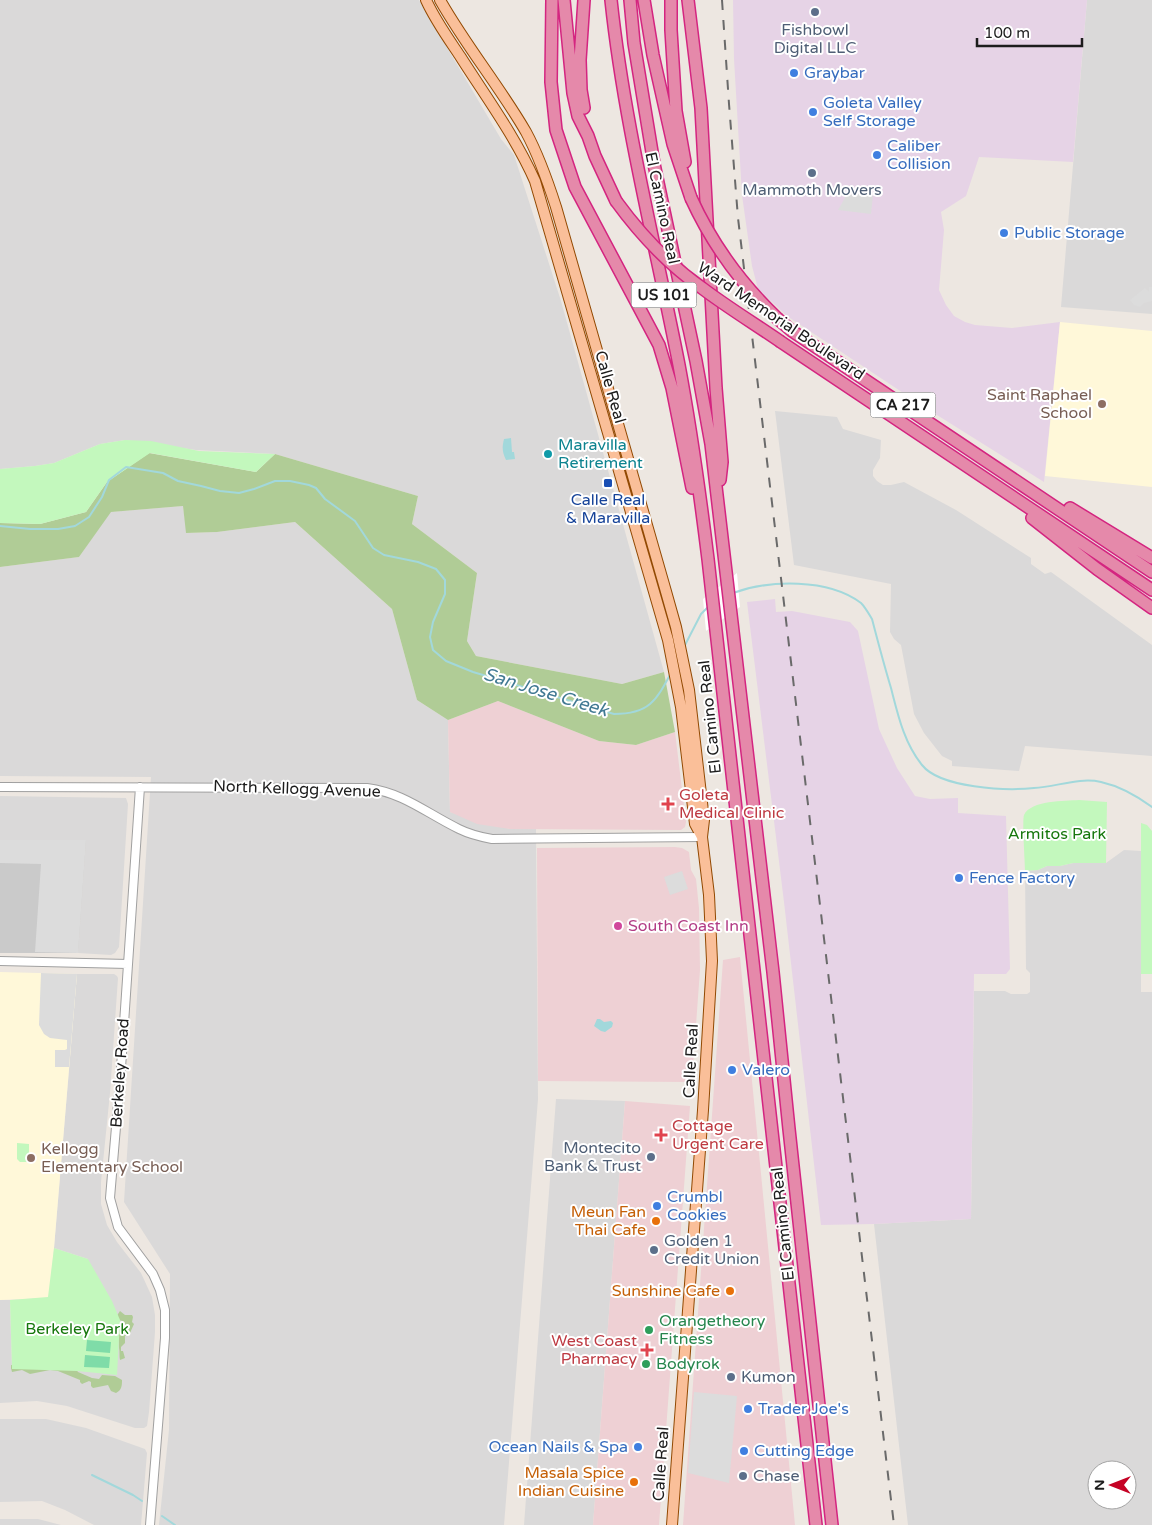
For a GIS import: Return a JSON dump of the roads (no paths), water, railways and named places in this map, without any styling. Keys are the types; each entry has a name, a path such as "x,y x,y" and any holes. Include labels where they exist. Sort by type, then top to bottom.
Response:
{"highway":[{"path":"552,0 551,82 556,130 575,187 651,330 665,362 708,559"},
{"path":"564,0 573,93 578,116 588,136"},
{"path":"584,0 580,60 581,90 588,136"},
{"name":"El Camino Real","path":"611,0 616,50 633,147 694,447 716,624 816,1525"},
{"name":"El Camino Real","path":"630,0 634,43 654,164 696,362 711,444 773,972 832,1525"},
{"path":"644,0 653,55 673,144 691,198"},
{"path":"671,0 676,111 691,198"},
{"path":"688,0 701,108 716,388 722,462 718,499"},
{"name":"Ward Memorial Boulevard","path":"588,136 616,201 630,221 682,273 781,342 1152,590"},
{"name":"Ward Memorial Boulevard","path":"691,198 703,224 721,254 742,282 792,331 1152,572"},
{"path":"997,486 1024,512 1097,569 1152,608"},
{"path":"1030,490 1064,504 1152,558"}],"main road":[{"name":"Calle Real","path":"426,0 440,27 504,123 526,160 535,181 669,646 677,688 696,824 702,837"},
{"name":"Calle Real","path":"440,0 526,133 546,177 676,627 689,690 704,820 702,837 709,895 712,961 703,1110 672,1525"}],"street":[{"name":"Berkeley Road","path":"140,786 110,1198 118,1227 153,1274 162,1295 165,1310 150,1525"},
{"name":"North Kellogg Avenue","path":"0,787 367,788 403,797 459,829 492,839 702,837"},
{"path":"0,961 128,964"}],"water":[{"path":"511,438 512,452 514,452 515,459 506,460 503,450 504,439"},
{"path":"597,1019 604,1022 611,1021 613,1023 612,1027 605,1032 601,1031 594,1026"}],"waterway":[{"name":"San Jose Creek","path":"0,526 30,529 58,529 75,526 89,517 102,497 109,480 126,467 163,473 178,481 220,491 239,493 275,481 290,481 309,485 316,488 325,499 355,521 373,548 384,555 418,562 436,569 445,580 445,594 433,622 430,637 433,650 446,661 473,672 614,714 636,712 650,704 661,691 671,673"},
{"name":"San Jose Creek","path":"733,593 781,584 815,585 848,595 861,603 872,619 906,738 922,765 931,773 958,783 1007,789 1042,787 1084,781 1101,782 1128,792 1152,807"},
{"name":"San Jose Creek","path":"684,647 701,614 709,606"},
{"path":"92,1475 142,1501"},
{"path":"162,1516 175,1525"}],"railway":[{"path":"722,0 738,218 894,1525"}],"place":[{"name":"Fishbowl Digital LLC","path":"815,12"},
{"name":"Graybar","path":"794,73"},
{"name":"Goleta Valley Self Storage","path":"813,112"},
{"name":"Caliber Collision","path":"877,155"},
{"name":"Mammoth Movers","path":"812,173"},
{"name":"Public Storage","path":"1004,233"},
{"name":"Saint Raphael School","path":"1102,404"},
{"name":"Maravilla Retirement","path":"548,454"},
{"name":"Calle Real & Maravilla","path":"608,483"},
{"name":"Goleta Medical Clinic","path":"668,804"},
{"name":"Fence Factory","path":"959,878"},
{"name":"South Coast Inn","path":"618,926"},
{"name":"Valero","path":"732,1070"},
{"name":"Cottage Urgent Care","path":"661,1135"},
{"name":"Montecito Bank & Trust","path":"651,1157"},
{"name":"Kellogg Elementary School","path":"31,1158"},
{"name":"Crumbl Cookies","path":"657,1206"},
{"name":"Meun Fan Thai Cafe","path":"656,1221"},
{"name":"Golden 1 Credit Union","path":"654,1250"},
{"name":"Sunshine Cafe","path":"730,1291"},
{"name":"Orangetheory Fitness","path":"649,1330"},
{"name":"West Coast Pharmacy","path":"647,1350"},
{"name":"Bodyrok","path":"646,1364"},
{"name":"Kumon","path":"731,1377"},
{"name":"Trader Joe's","path":"748,1409"},
{"name":"Ocean Nails & Spa","path":"638,1447"},
{"name":"Cutting Edge","path":"744,1451"},
{"name":"Chase","path":"743,1476"},
{"name":"Masala Spice Indian Cuisine","path":"634,1482"}],"park label":[{"name":"Armitos Park","path":"1057,834"},
{"name":"Berkeley Park","path":"77,1329"}]}
